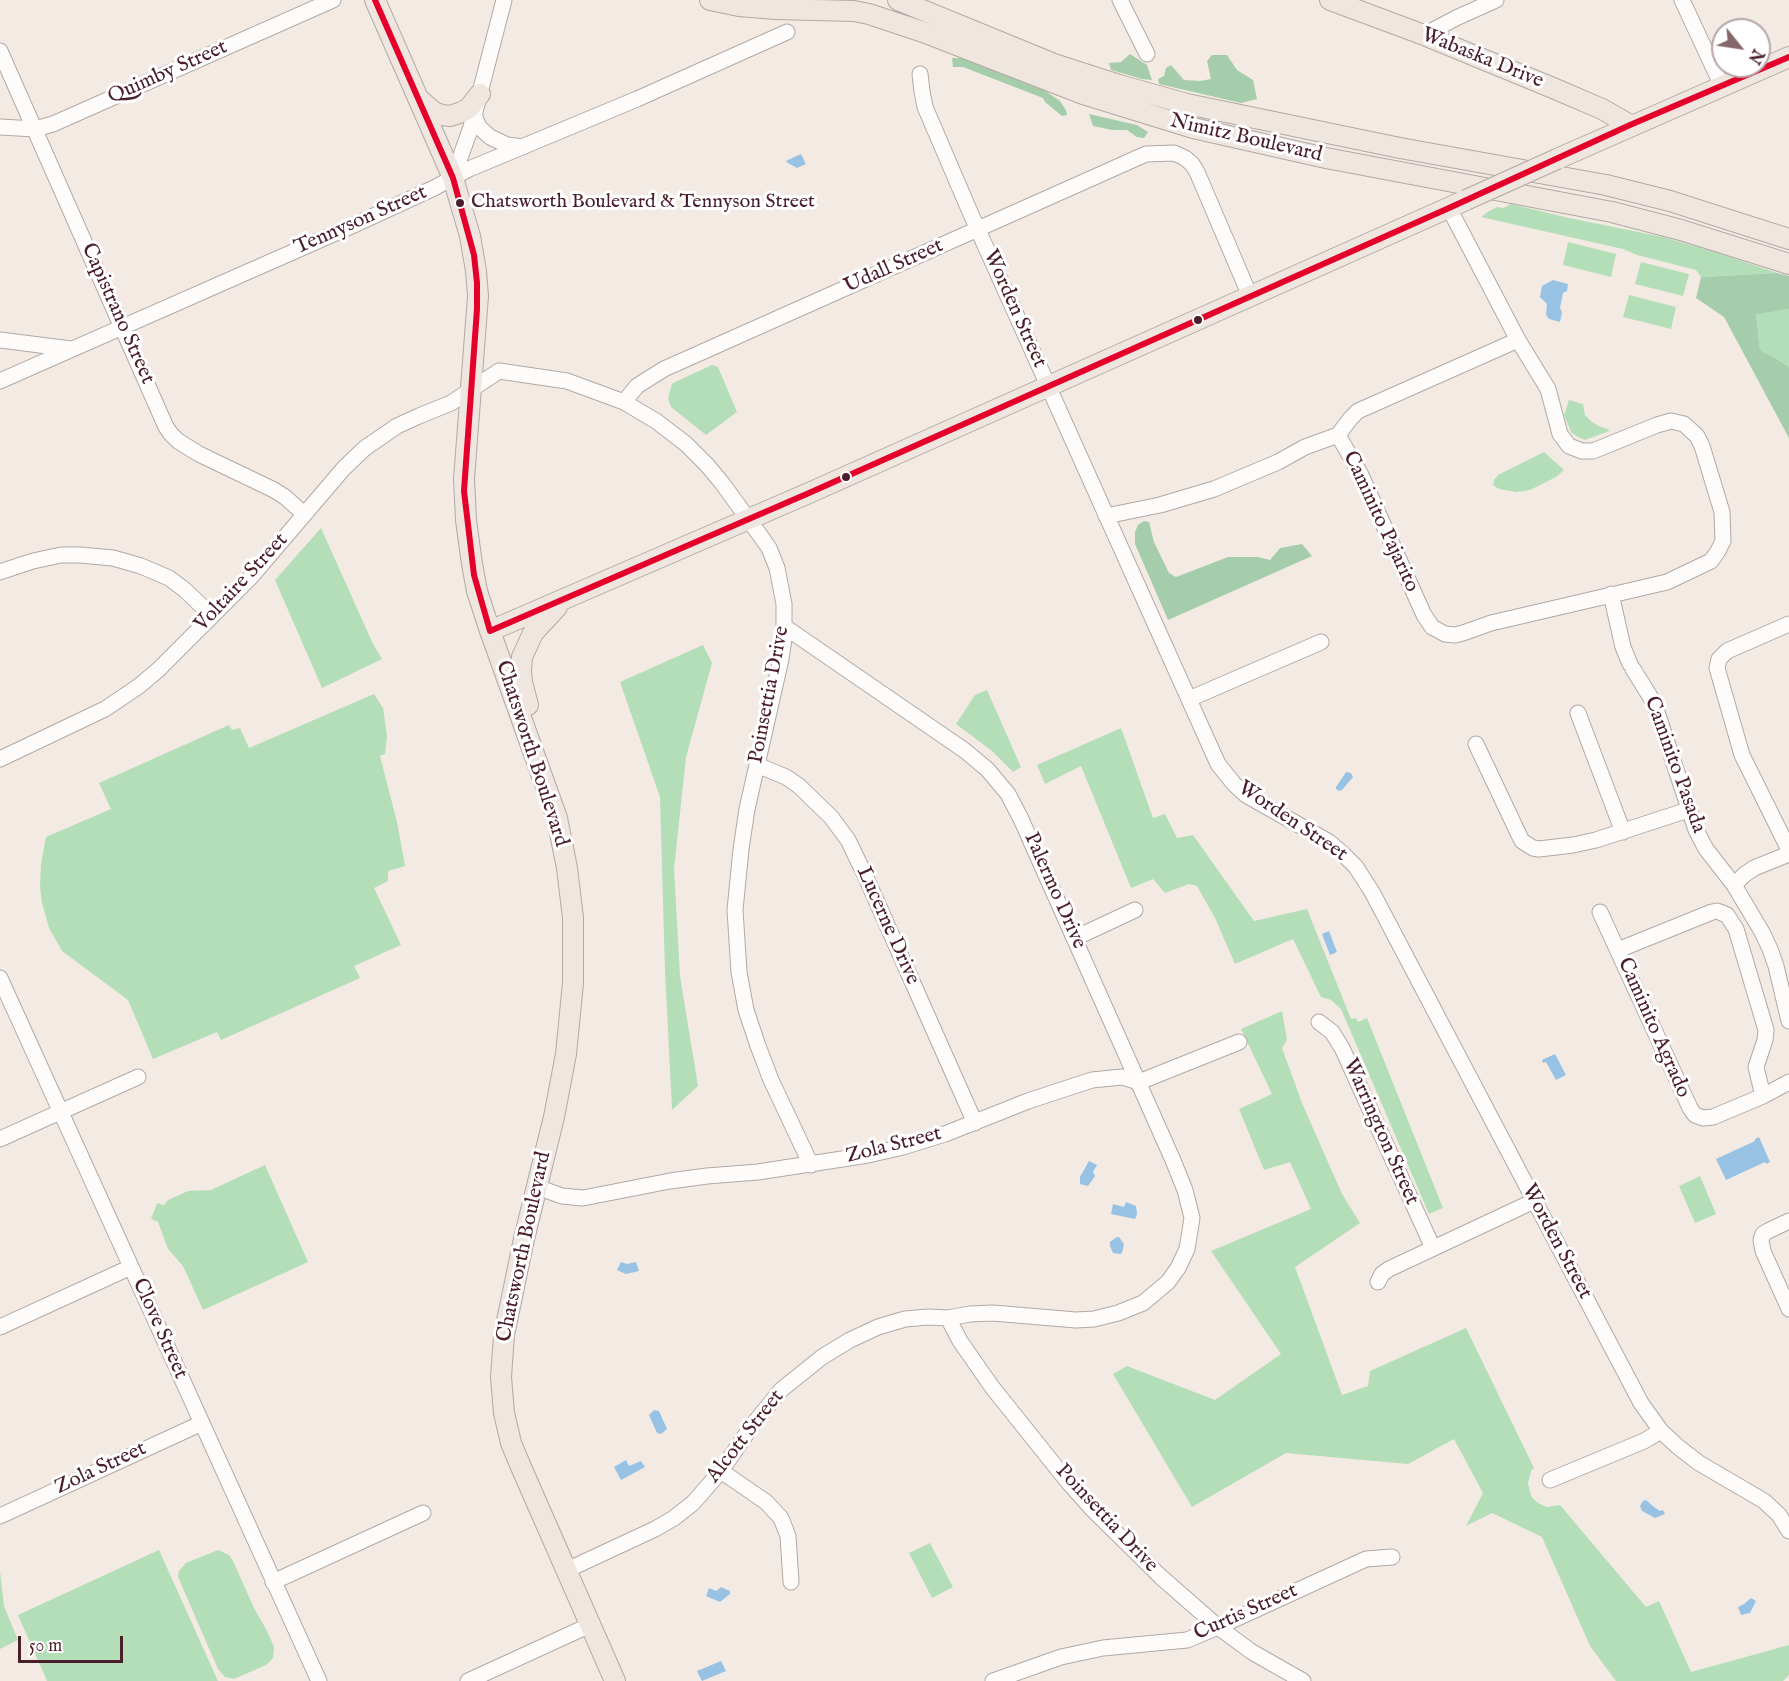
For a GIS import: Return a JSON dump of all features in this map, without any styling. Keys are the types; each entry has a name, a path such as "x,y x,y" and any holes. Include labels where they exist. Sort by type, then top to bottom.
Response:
{"main road":[{"name":"Chatsworth Boulevard","path":"375,0 453,178 470,236 477,283 477,319 464,473 466,519 474,575 490,631 562,836 574,943 572,999 566,1054 504,1335 501,1356 504,1413 511,1443 615,1681"},
{"name":"Nimitz Boulevard","path":"710,0 739,6 775,9 854,11 872,7 923,32 1083,94 1193,129 1326,158 1611,212 1681,230 1789,264"},
{"name":"Nimitz Boulevard","path":"898,0 1054,64 1187,104 1400,148 1606,185 1670,201 1789,239"},
{"name":"Wabaska Drive","path":"1330,0 1359,5 1424,35 1594,105 1630,126"},
{"path":"490,631 748,519 1789,57"},
{"path":"419,99 434,112 450,116 478,104"},
{"path":"539,770 545,751 524,692 522,657 539,625 568,597"}],"street":[{"name":"Quimby Street","path":"0,127 35,129 53,124 333,0"},
{"path":"453,178 478,104 504,0"},
{"path":"1120,0 1147,54"},
{"path":"1424,35 1496,0"},
{"path":"1682,0 1722,86"},
{"name":"Tennyson Street","path":"0,381 364,220 434,188 473,167 638,99 787,32"},
{"name":"Capistrano Street","path":"0,51 171,435 198,454 279,494 304,514"},
{"name":"Worden Street","path":"920,74 925,106 978,229 1214,756 1234,784 1258,803 1329,842 1365,879 1637,1396 1661,1431 1700,1463 1764,1501 1779,1515 1789,1531"},
{"path":"478,104 479,127 490,137 507,145 523,147"},
{"name":"Udall Street","path":"624,402 637,386 664,369 1137,157 1156,153 1174,153 1192,164 1250,296"},
{"name":"Caminito Pajarito","path":"1458,204 1518,340 1548,389 1560,434 1569,446 1587,452 1603,448 1657,425 1671,421 1684,424 1697,435 1702,446 1722,512 1723,541 1711,561 1667,582 1491,622 1463,633 1448,634 1432,627 1424,615 1362,475 1338,435 1358,411 1518,340"},
{"path":"0,340 71,349"},
{"name":"Poinsettia Drive","path":"470,391 499,371 567,381 624,402 656,421 695,453 722,483 769,548 777,568 784,604 785,627 781,659 744,829 735,910 738,972 746,1010 758,1046 771,1080 811,1165"},
{"name":"Voltaire Street","path":"0,759 96,713 122,698 158,670 258,569 338,474 365,448 398,426 451,404 470,391"},
{"path":"1106,516 1160,505 1214,489 1278,462 1305,447 1338,435"},
{"path":"0,573 33,561 61,555 113,558 141,566 169,578 212,616"},
{"name":"Caminito Pasada","path":"1611,594 1623,647 1632,667 1654,703 1688,810 1701,841 1734,885 1762,932 1776,966 1789,1021"},
{"path":"1734,885 1754,868 1789,852 1742,755 1717,668 1719,659 1728,651 1789,624"},
{"name":"Palermo Drive","path":"785,627 964,750 998,781 1008,794 1075,938 1185,1190 1192,1218 1187,1249"},
{"path":"1189,699 1321,642"},
{"path":"1578,713 1623,832"},
{"path":"1476,744 1519,835 1527,845 1539,849 1573,845 1623,832 1688,810"},
{"name":"Lucerne Drive","path":"757,765 786,777 799,786 831,817 848,840 975,1123"},
{"path":"1075,938 1135,910"},
{"path":"1618,950 1712,912 1717,911 1727,915 1736,929 1766,1030 1756,1067 1763,1095"},
{"name":"Caminito Agrado","path":"1600,912 1692,1112 1703,1118 1713,1118 1789,1082"},
{"name":"Clove Street","path":"0,978 319,1681"},
{"name":"Warrington Street","path":"1319,1022 1332,1032 1342,1048 1433,1248"},
{"name":"Zola Street","path":"537,1187 562,1196 583,1198 670,1181 811,1165 903,1147 1092,1080 1122,1077 1139,1082 1239,1042"},
{"path":"0,1139 138,1077"},
{"path":"1378,1282 1382,1274 1389,1269 1534,1201"},
{"path":"1789,1221 1771,1229 1762,1237 1762,1247 1789,1309"},
{"name":"Alcott Street","path":"567,1570 674,1518 701,1495 781,1390 822,1357 850,1340 878,1327 905,1319 948,1318 993,1313 1076,1320 1094,1319 1118,1313 1143,1303 1168,1282 1187,1249"},
{"path":"0,1327 131,1267"},
{"name":"Poinsettia Drive","path":"948,1318 960,1341 992,1387 1077,1492 1119,1536 1161,1578 1218,1628 1252,1652 1303,1681"},
{"name":"Zola Street","path":"0,1516 202,1423"},
{"path":"1550,1480 1661,1431"},
{"path":"721,1471 766,1502 781,1518 788,1536 791,1582"},
{"path":"273,1582 423,1514"},
{"name":"Curtis Street","path":"993,1681 1061,1657 1103,1648 1182,1641 1218,1628 1366,1559 1392,1557"},
{"path":"468,1681 590,1625"}],"green space":[{"path":"1130,54 1147,65 1152,80 1111,70 1109,63 1121,62"},
{"path":"1212,55 1227,55 1237,70 1253,80 1257,99 1241,103 1159,84 1158,79 1164,76 1166,68 1171,65 1184,80 1211,79 1207,61"},
{"path":"952,58 961,58 1044,90 1060,101 1067,115 1062,116 1043,98 963,67 953,67"},
{"path":"1089,114 1137,125 1148,132 1144,138 1137,137 1127,130 1093,126"},
{"path":"1511,204 1663,237 1777,273 1701,277 1696,270 1637,255 1623,249 1481,217 1497,207 1503,208"},
{"path":"1568,242 1616,254 1611,277 1563,265"},
{"path":"1641,262 1689,274 1683,296 1635,284"},
{"path":"1777,273 1789,276 1789,309 1756,314 1760,350 1789,367 1789,438 1724,317 1696,298 1701,277"},
{"path":"1629,295 1676,307 1671,329 1623,317"},
{"path":"1789,309 1789,367 1760,350 1756,313"},
{"path":"712,365 718,367 737,412 706,435 671,407 668,398 672,384"},
{"path":"1569,400 1583,404 1585,415 1592,422 1609,431 1585,440 1571,432 1564,415"},
{"path":"1544,452 1564,470 1556,477 1530,490 1516,492 1499,489 1493,485 1498,475"},
{"path":"1144,521 1149,522 1154,542 1169,573 1176,577 1228,557 1258,557 1270,560 1280,548 1302,544 1312,556 1168,620 1135,544 1135,532 1138,525"},
{"path":"321,528 373,644 382,659 322,688 275,580"},
{"path":"703,645 712,663 686,757 674,869 680,976 698,1086 672,1110 660,797 620,682"},
{"path":"987,690 1021,767 1013,772 992,751 956,724 975,695"},
{"path":"374,694 383,708 387,736 385,754 380,756 397,822 405,866 388,871 388,881 374,888 401,945 354,966 360,978 221,1040 217,1032 153,1059 128,1000 62,951 49,928 40,887 46,837 111,809 99,783 229,725 232,730 240,728 249,748"},
{"path":"1121,728 1153,818 1165,814 1177,838 1193,835 1254,921 1307,909 1351,1019 1356,1018 1358,1022 1367,1018 1443,1208 1429,1214 1341,1009 1331,1000 1321,997 1293,939 1235,964 1215,918 1197,886 1189,884 1165,893 1153,879 1131,888 1081,766 1045,784 1037,765"},
{"path":"1282,1011 1287,1040 1282,1048 1302,1103 1342,1194 1360,1223 1295,1267 1342,1395 1368,1386 1370,1371 1466,1328 1534,1468 1528,1483 1531,1496 1538,1503 1547,1507 1560,1505 1646,1607 1659,1601 1691,1672 1789,1645 1789,1675 1783,1681 1616,1681 1590,1646 1542,1537 1492,1513 1466,1526 1483,1493 1454,1439 1408,1464 1286,1453 1192,1507 1113,1374 1127,1366 1215,1400 1281,1354 1211,1251 1311,1209 1290,1162 1264,1170 1239,1109 1272,1094 1241,1029"},
{"path":"265,1165 308,1262 203,1310 183,1266 168,1249 158,1222 151,1219 157,1203 164,1205 168,1200 188,1191 211,1190"},
{"path":"1700,1176 1716,1214 1695,1223 1679,1186"},
{"path":"930,1543 953,1587 932,1598 909,1553"},
{"path":"159,1550 218,1681 47,1681 18,1615"},
{"path":"218,1550 229,1555 233,1561 274,1647 273,1658 266,1665 234,1679 225,1677 218,1669 178,1577 179,1571 186,1563"},
{"path":"0,1571 4,1606 18,1640 0,1649"}],"water":[{"path":"801,154 806,164 797,168 786,161"},
{"path":"1553,280 1568,284 1567,291 1563,293 1560,322 1549,319 1546,315 1547,304 1540,297 1542,286"},
{"path":"1346,772 1351,773 1353,777 1339,791 1336,787"},
{"path":"1329,931 1337,952 1330,955 1322,934"},
{"path":"1555,1054 1566,1075 1556,1080 1546,1062 1543,1063 1542,1060"},
{"path":"1759,1137 1770,1162 1766,1164 1765,1162 1726,1180 1716,1159"},
{"path":"1089,1161 1097,1165 1093,1172 1095,1176 1088,1186 1080,1184 1080,1177"},
{"path":"1126,1202 1136,1206 1135,1219 1111,1214 1113,1204 1124,1207"},
{"path":"1117,1237 1124,1244 1120,1254 1113,1253 1110,1246 1110,1242"},
{"path":"621,1262 627,1264 636,1262 639,1271 626,1274 617,1270"},
{"path":"654,1410 659,1411 667,1429 661,1434 657,1433 649,1415"},
{"path":"626,1460 629,1466 641,1461 645,1467 621,1480 614,1467"},
{"path":"1646,1500 1660,1511 1663,1510 1665,1514 1655,1518 1642,1511 1640,1506"},
{"path":"721,1587 730,1591 730,1594 720,1602 706,1596 709,1588 716,1591"},
{"path":"1751,1598 1756,1601 1750,1613 1741,1615 1738,1607"},
{"path":"721,1661 726,1671 702,1681 697,1671"}],"transit line":[{"path":"375,0 453,178 474,255 477,309 464,491 474,575 490,631 809,493 1630,125 1789,57"}],"place":[{"name":"Chatsworth Boulevard & Tennyson Street","path":"460,203"}]}
